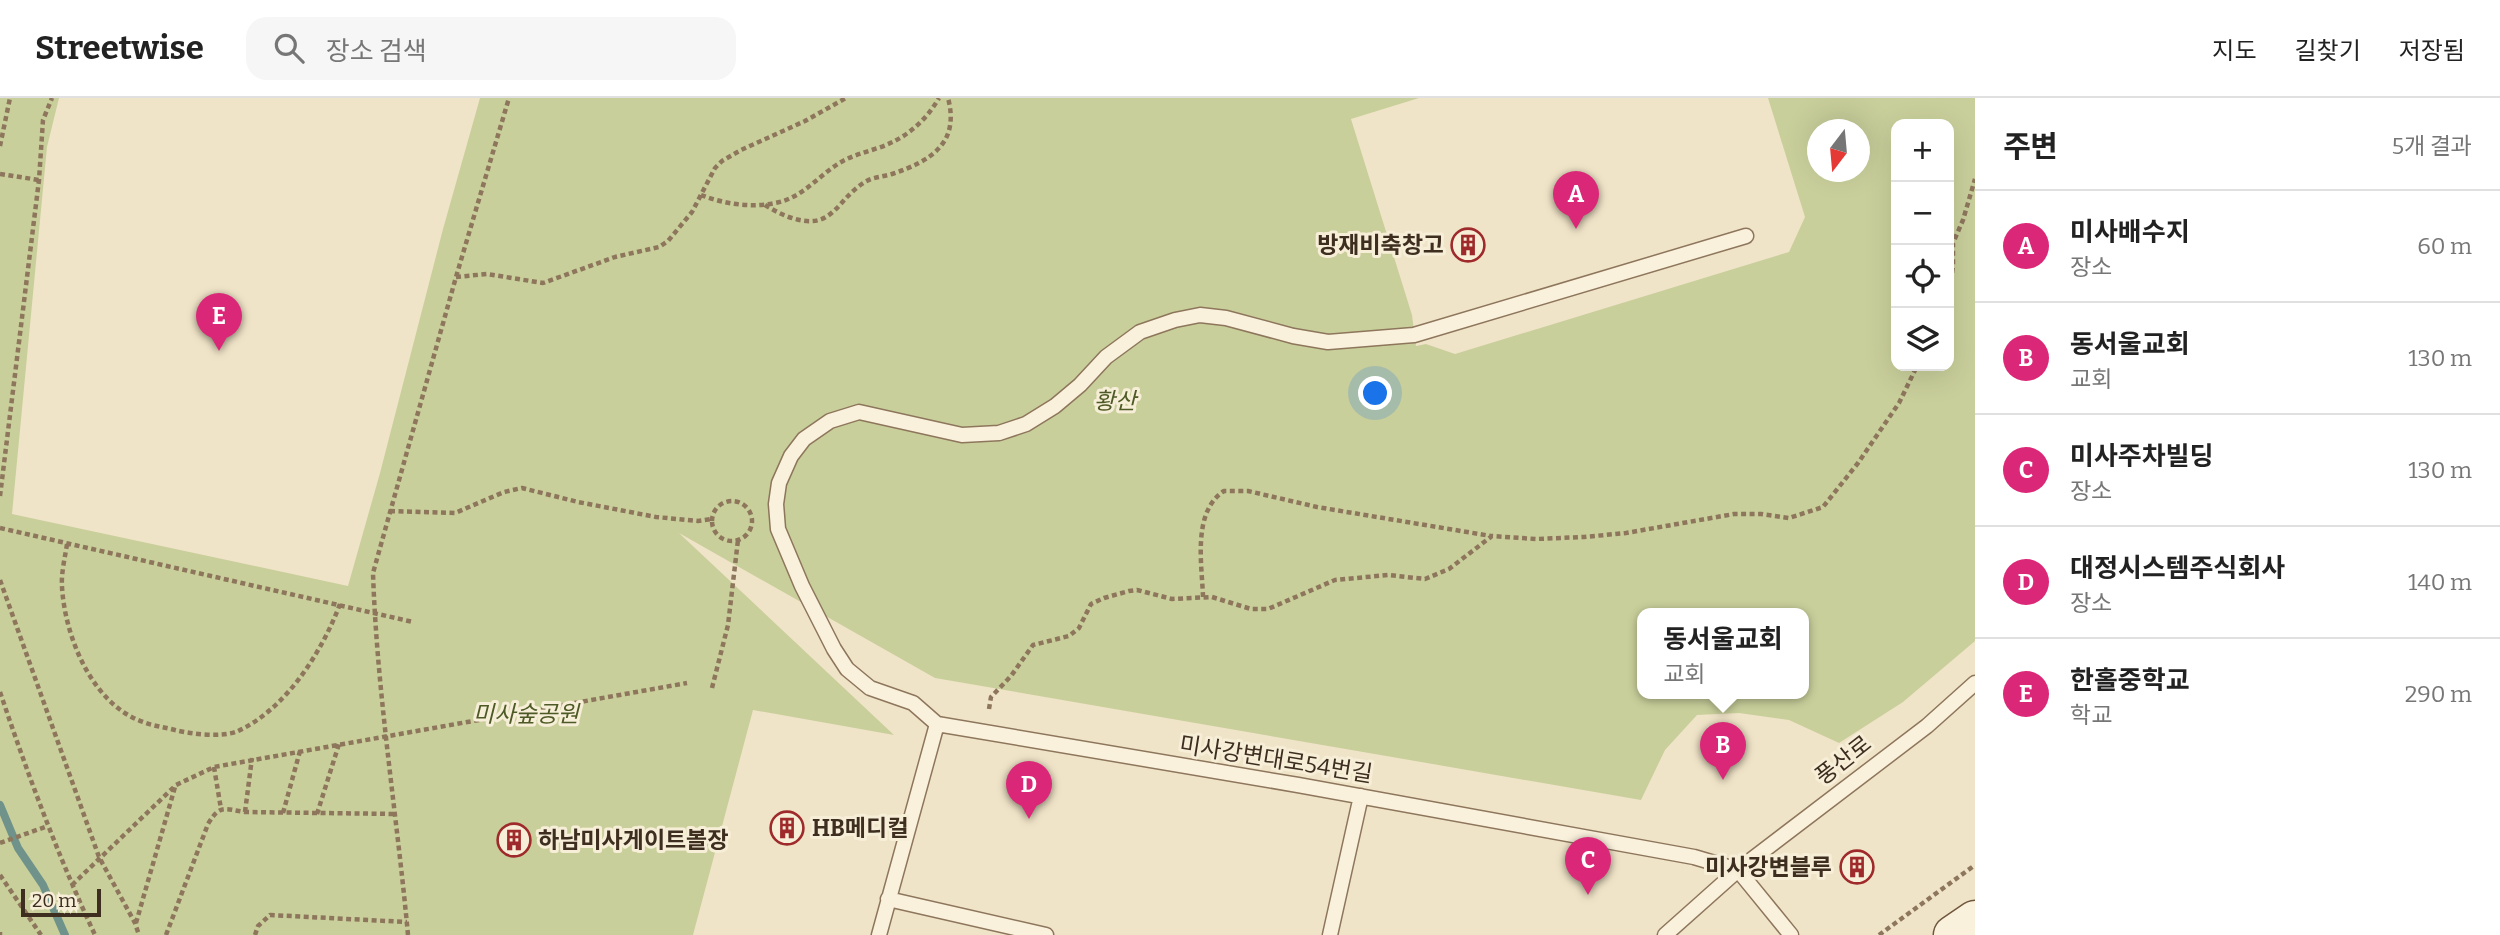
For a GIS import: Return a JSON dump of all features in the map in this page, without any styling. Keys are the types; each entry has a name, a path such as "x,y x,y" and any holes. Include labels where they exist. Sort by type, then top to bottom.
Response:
{"main road":[{"path":"1953,935 1975,920"}],"lane":[{"path":"879,935 937,724 913,703 870,688 848,669 834,649 813,607 778,528 776,504 779,483 790,456 804,439 830,421 859,412 962,435 999,433 1026,424 1055,406 1080,385 1106,357 1140,332 1175,320 1200,315 1226,318 1293,336 1328,342 1414,335 1746,236"},
{"name":"풍산로","path":"1665,935 1738,870 1927,726 1975,683"},
{"name":"미사강변대로54번길","path":"937,724 1361,796 1693,857 1738,870"},
{"path":"1330,935 1361,796"},
{"path":"1738,870 1791,935"},
{"path":"888,899 1046,935"}],"path":[{"path":"0,146 10,98"},
{"path":"0,496 39,180 43,120 52,98"},
{"path":"408,935 374,614 373,573 509,98"},
{"path":"456,277 488,274 543,283 615,257 651,250 668,241 692,212 715,168 722,161 846,98"},
{"path":"701,195 726,202 765,205 795,197 843,161 904,136 923,121 939,98"},
{"path":"765,205 788,217 824,219 864,183 896,173 934,154 949,133 951,117 948,98"},
{"path":"0,174 39,180"},
{"path":"1953,245 1975,179"},
{"path":"1203,597 1203,523 1212,502 1224,491 1248,491 1317,507 1492,536 1536,539 1626,533 1734,514 1789,518 1823,506 1858,463 1899,403 1915,371"},
{"path":"390,511 455,513 504,492 522,488 646,515 698,521 712,519"},
{"path":"734,501 741,503 751,515 751,525 747,534 738,540 727,540 713,527 712,519 719,506 734,501"},
{"path":"0,528 414,622"},
{"path":"989,709 992,697 1033,645 1074,633 1082,623 1087,609 1097,601 1133,590 1172,599 1203,597 1259,610 1276,606 1335,580 1388,575 1426,579 1448,569 1492,536"},
{"path":"712,688 728,625 738,540"},
{"path":"67,544 62,584 67,624 80,659 109,701 141,721 194,735 236,732 263,715 302,677 330,631 340,604"},
{"path":"0,580 99,858 139,935"},
{"path":"72,885 176,785 214,766 687,683"},
{"path":"0,692 27,772 95,935"},
{"path":"317,814 339,744"},
{"path":"283,813 300,751"},
{"path":"245,812 252,758"},
{"path":"214,766 221,809"},
{"path":"135,923 176,785"},
{"path":"166,935 208,824 216,810 397,814"},
{"path":"0,843 48,825"},
{"path":"1879,935 1975,865"},
{"path":"0,875 41,935"},
{"path":"255,935 258,926 270,915 407,922"}],"green space":[{"name":"황산","path":"0,98 59,98 47,147 12,514 348,586 480,98 1419,98 1351,119 1412,315 1416,346 1426,344 1455,354 1789,252 1805,217 1768,98 1975,98 1975,641 1903,702 1839,743 1789,720 1739,713 1697,715 1665,750 1641,800 935,678 679,533 894,735 753,710 693,935 0,935"}],"waterway":[{"path":"0,805 18,848 43,885 65,935"}],"place":[{"name":"미사배수지","path":"1576,229"},
{"name":"방재비축창고","path":"1468,245"},
{"name":"한홀중학교","path":"219,351"},
{"name":"동서울교회","path":"1723,780"},
{"name":"대정시스템주식회사","path":"1029,819"},
{"name":"HB메디컬","path":"787,828"},
{"name":"하남미사게이트볼장","path":"514,840"},
{"name":"미사강변블루","path":"1857,867"},
{"name":"미사주차빌딩","path":"1588,895"}],"park label":[{"name":"미사숲공원","path":"526,714"}]}
